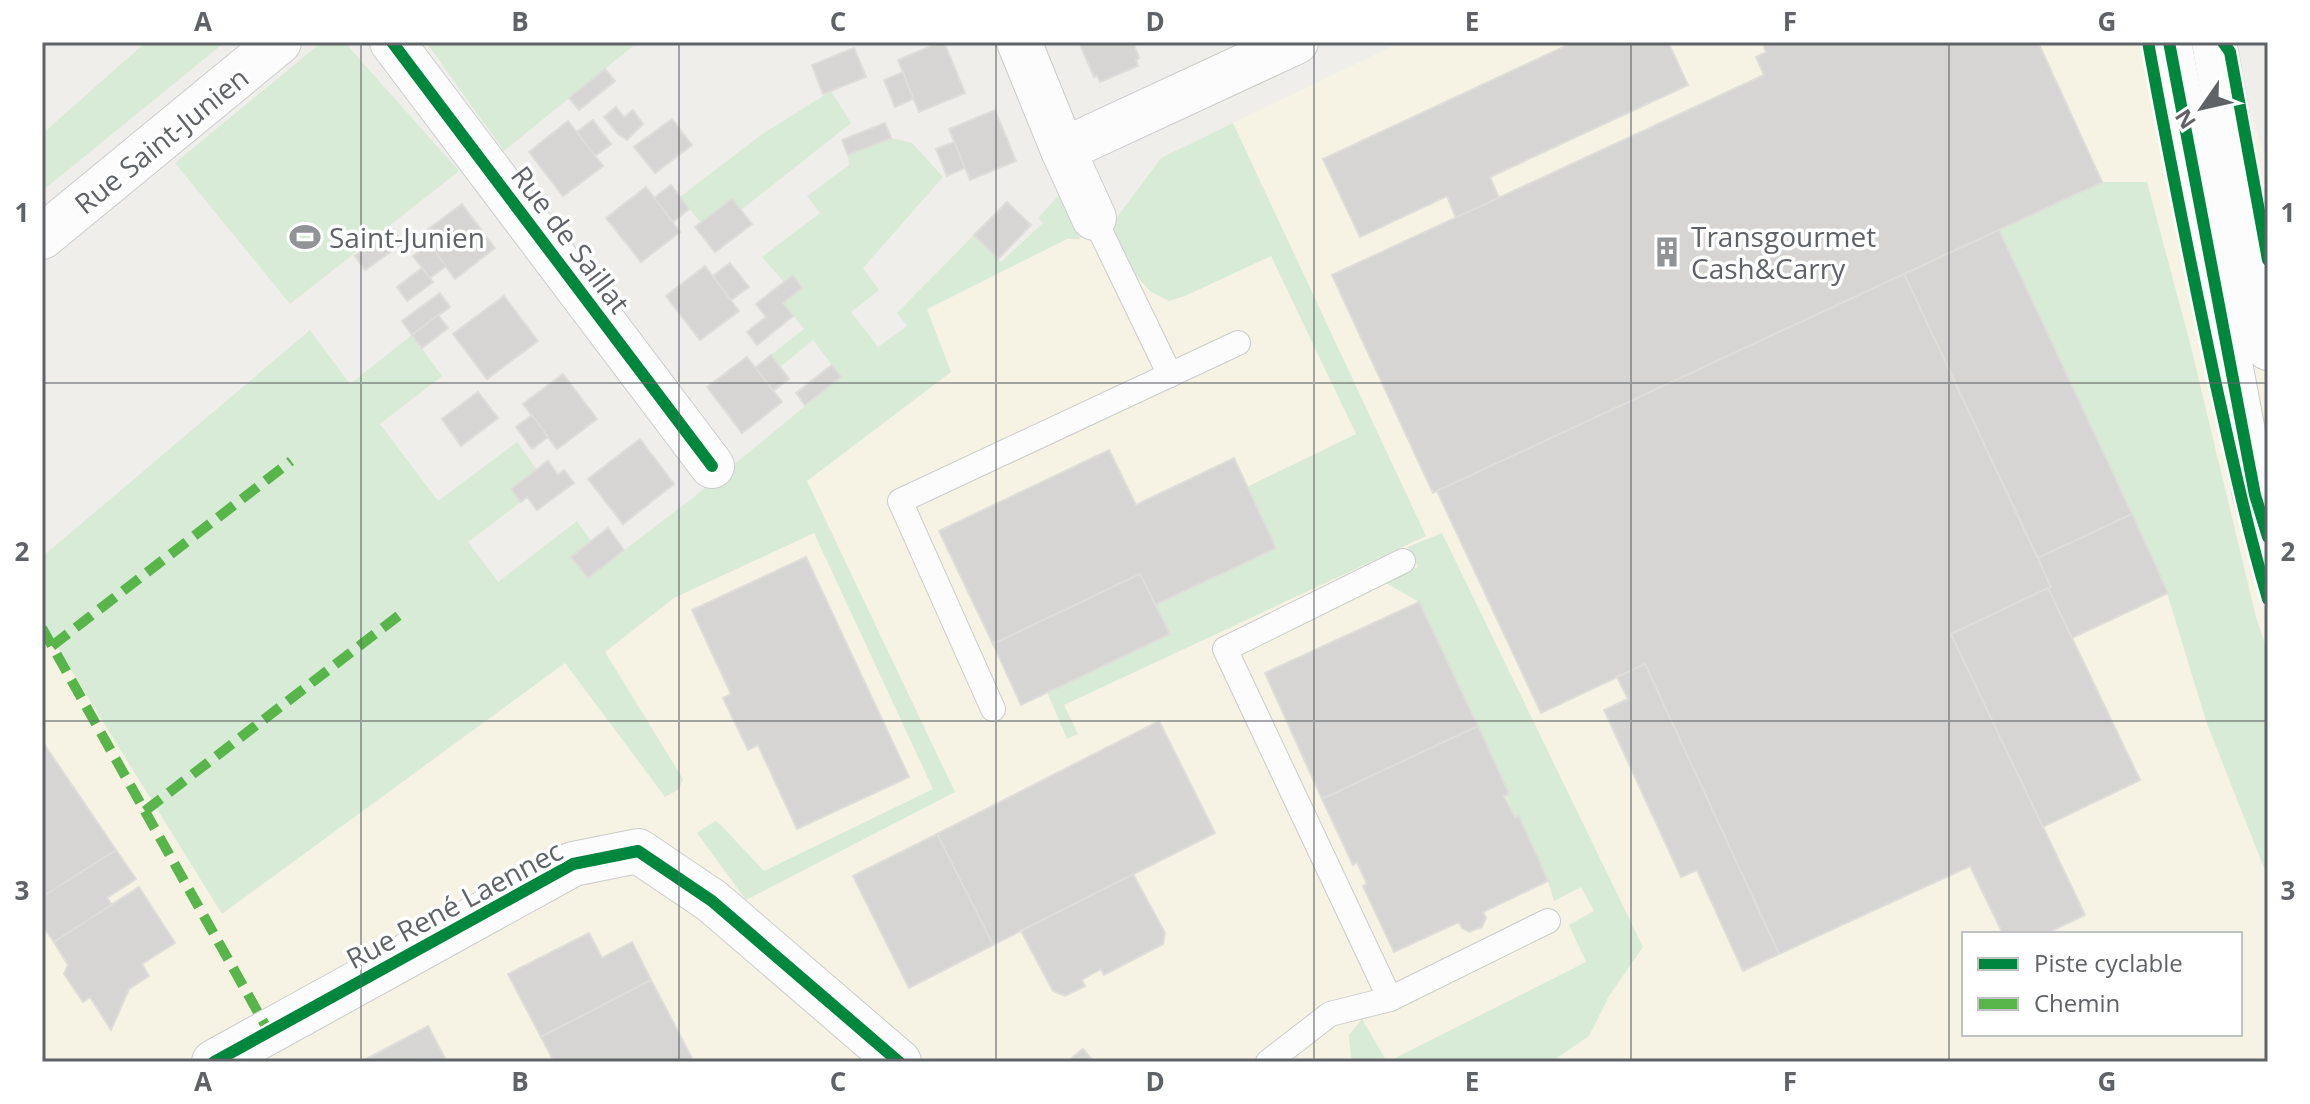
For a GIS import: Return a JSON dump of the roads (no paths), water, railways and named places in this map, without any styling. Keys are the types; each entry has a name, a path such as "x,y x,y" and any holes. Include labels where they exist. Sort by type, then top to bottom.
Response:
{"street":[{"name":"Rue Saint-Junien","path":"42,237 279,42"},
{"name":"Rue de Saillat","path":"392,42 712,466"},
{"path":"1019,42 1094,218"},
{"path":"1063,150 1296,42"},
{"path":"2169,42 2255,495 2268,537"},
{"path":"2214,42 2268,348"},
{"name":"Rue René Laennec","path":"214,1062 573,864 638,851 712,901 899,1062"}],"lane":[{"path":"1094,218 1170,375"},
{"path":"993,709 900,501 1238,343"},
{"path":"1390,999 1225,649 1403,561"},
{"path":"1268,1062 1330,1014 1390,999 1548,921"}],"place":[{"name":"Saint-Junien","path":"305,237"},
{"name":"Transgourmet Cash&Carry","path":"1667,252"}]}
